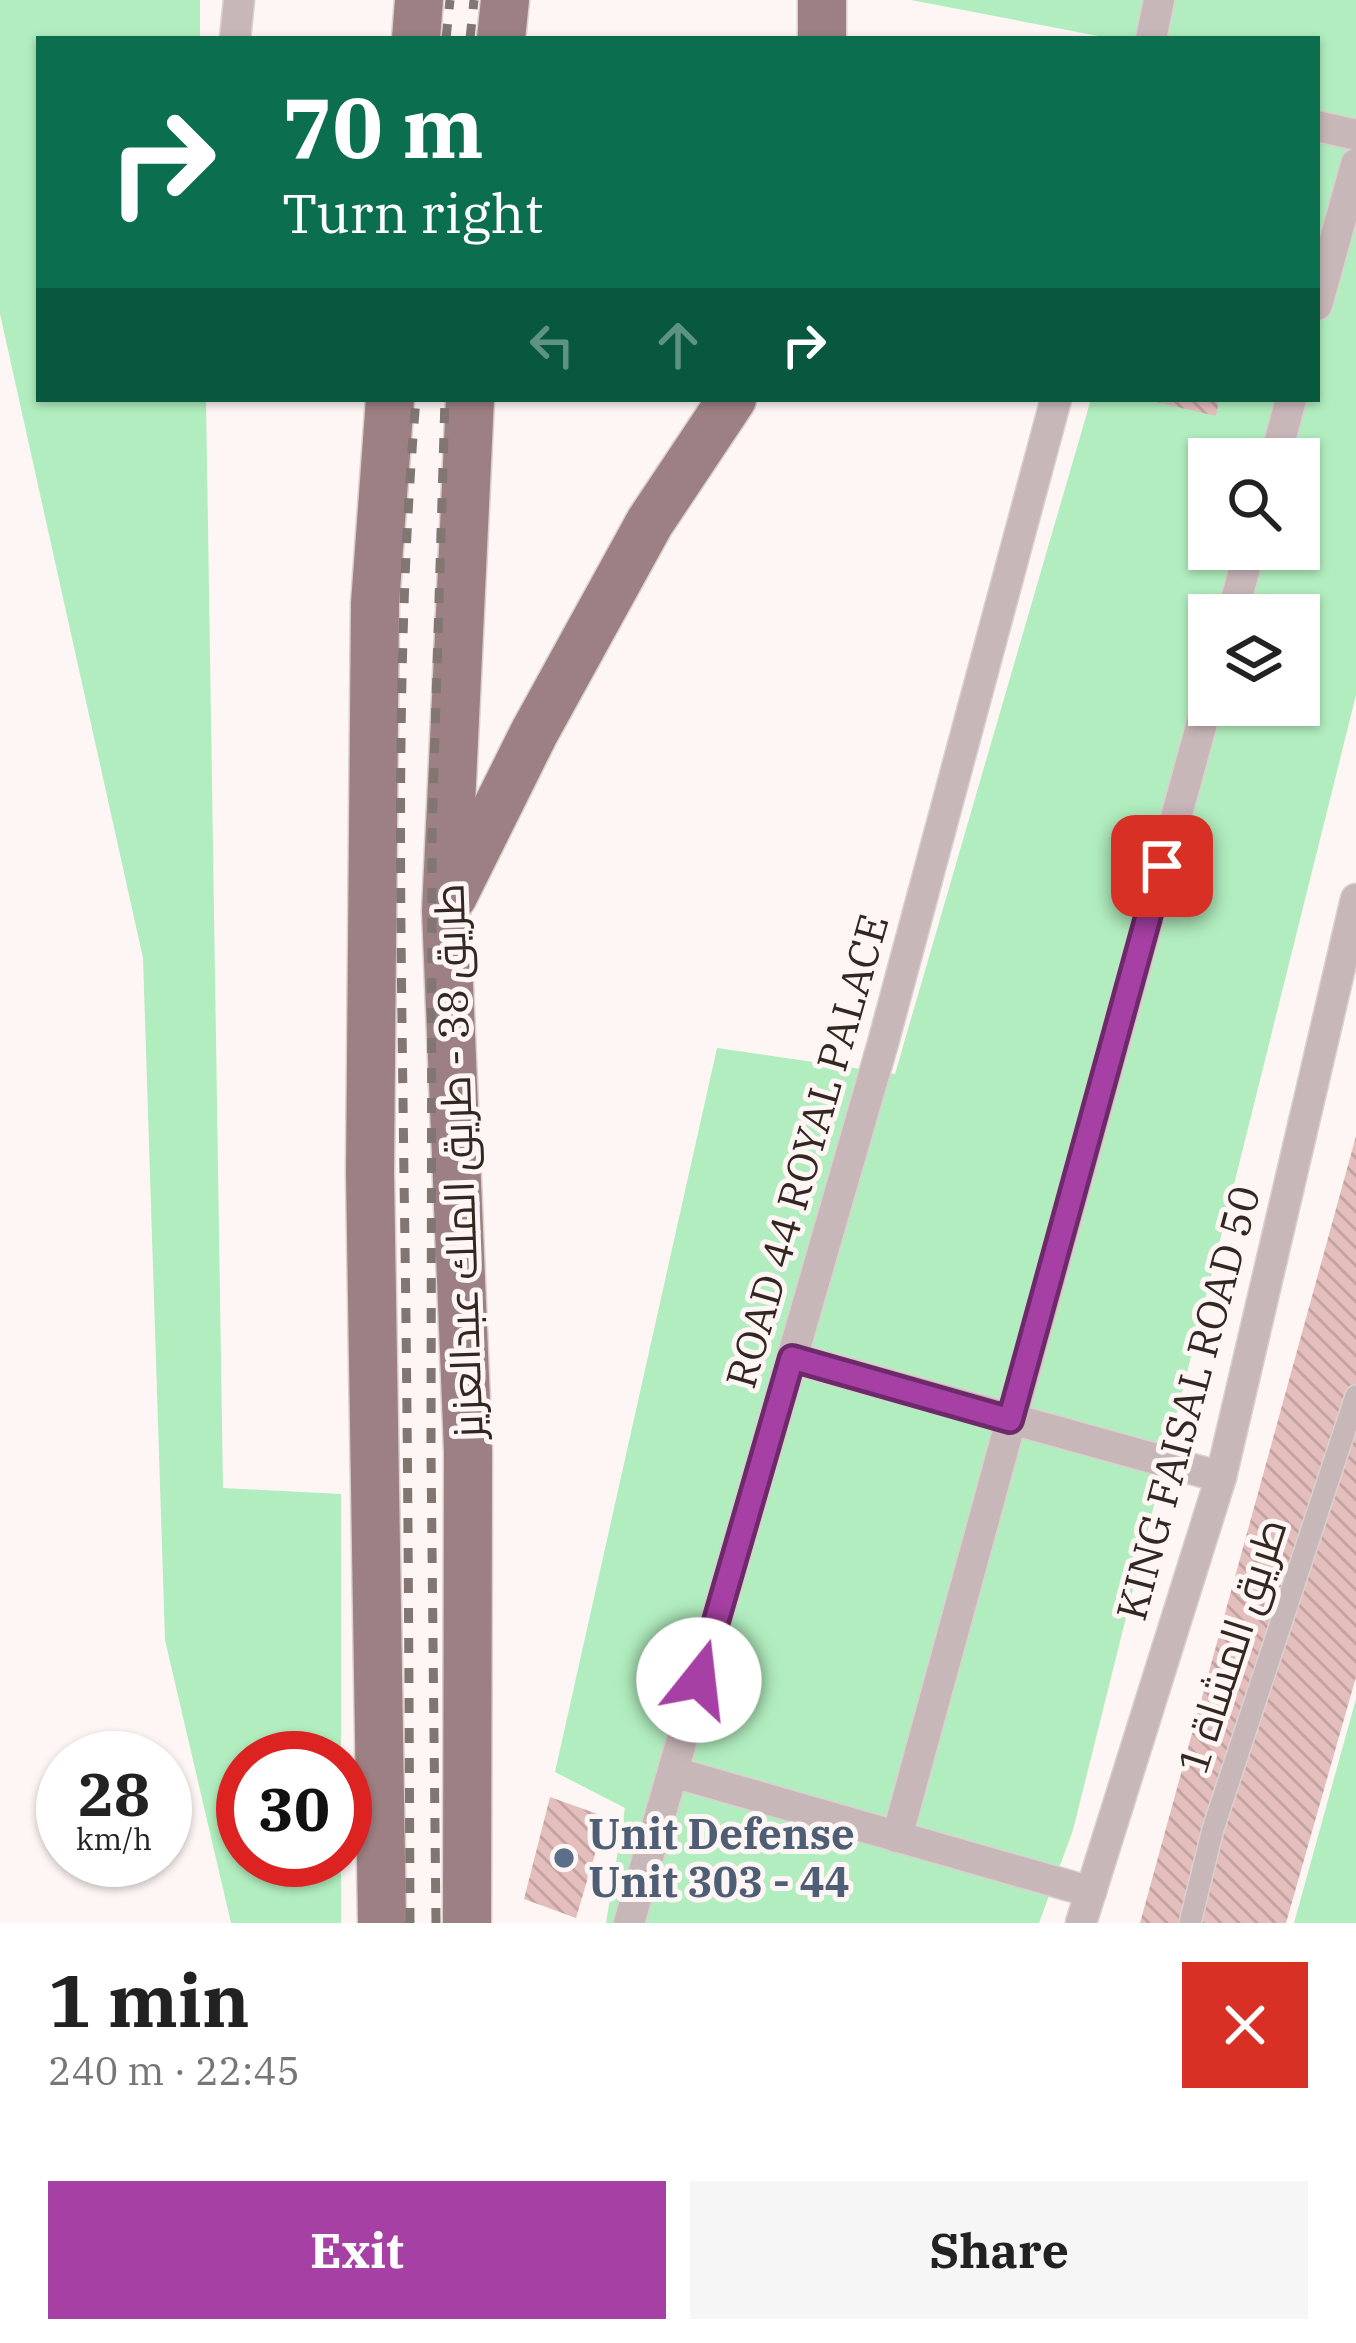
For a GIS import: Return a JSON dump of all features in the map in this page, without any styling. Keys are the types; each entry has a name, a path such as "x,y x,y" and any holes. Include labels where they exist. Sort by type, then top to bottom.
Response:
{"main road":[{"path":"416,36 419,0"},
{"path":"501,36 505,0"},
{"name":"طريق 38 - طريق الملك عبدالعزيز","path":"382,1923 370,1149 375,604 390,402"},
{"name":"طريق 38 - طريق الملك عبدالعزيز","path":"467,1923 468,1451 446,911 470,402"},
{"path":"446,911 534,734 650,522 731,402"}],"street":[{"path":"235,36 239,0"},
{"path":"1152,36 1159,0"},
{"path":"1320,127 1356,135"},
{"path":"1320,294 1356,164"},
{"name":"ROAD 44 ROYAL PALACE","path":"629,1923 883,1043 1055,402"},
{"path":"1281,438 1290,402"},
{"path":"897,1837 1201,726"},
{"name":"KING FAISAL ROAD 50","path":"1081,1923 1221,1477 1356,899"},
{"path":"792,1358 1221,1477"},
{"name":"طريق المشاة 1","path":"1190,1923 1213,1829 1356,1396"},
{"path":"673,1772 1091,1892"}],"green space":[{"path":"0,0 200,0 200,36 36,36 36,402 206,402 223,1488 341,1494 341,1731 216,1731 216,1859 192,1756 192,1731 186,1731 165,1640 143,958 0,314"},
{"path":"911,0 1356,0 1356,695 1073,1830 1039,1923 606,1923 625,1808 555,1772 717,1048 895,1074 1090,402 1320,402 1320,36 1098,36"},
{"path":"1356,1699 1356,1923 1294,1923"},
{"path":"223,1887 341,1887 341,1923 231,1923"}],"building":[{"path":"1157,402 1218,402 1216,416"},
{"path":"1356,1136 1356,1677 1286,1923 1140,1923"},
{"name":"Unit Defense Unit 303 - 44","path":"550,1797 606,1817 576,1918 524,1899"}],"railway":[{"path":"446,36 450,0"},
{"path":"470,36 474,0"},
{"path":"410,1923 401,789 404,594 416,402"},
{"path":"436,1923 432,836 445,402"}],"place":[{"name":"Unit Defense Unit 303 - 44","path":"564,1858"}],"route":[{"path":"699,1680 792,1358 1010,1420 1162,866"}]}
